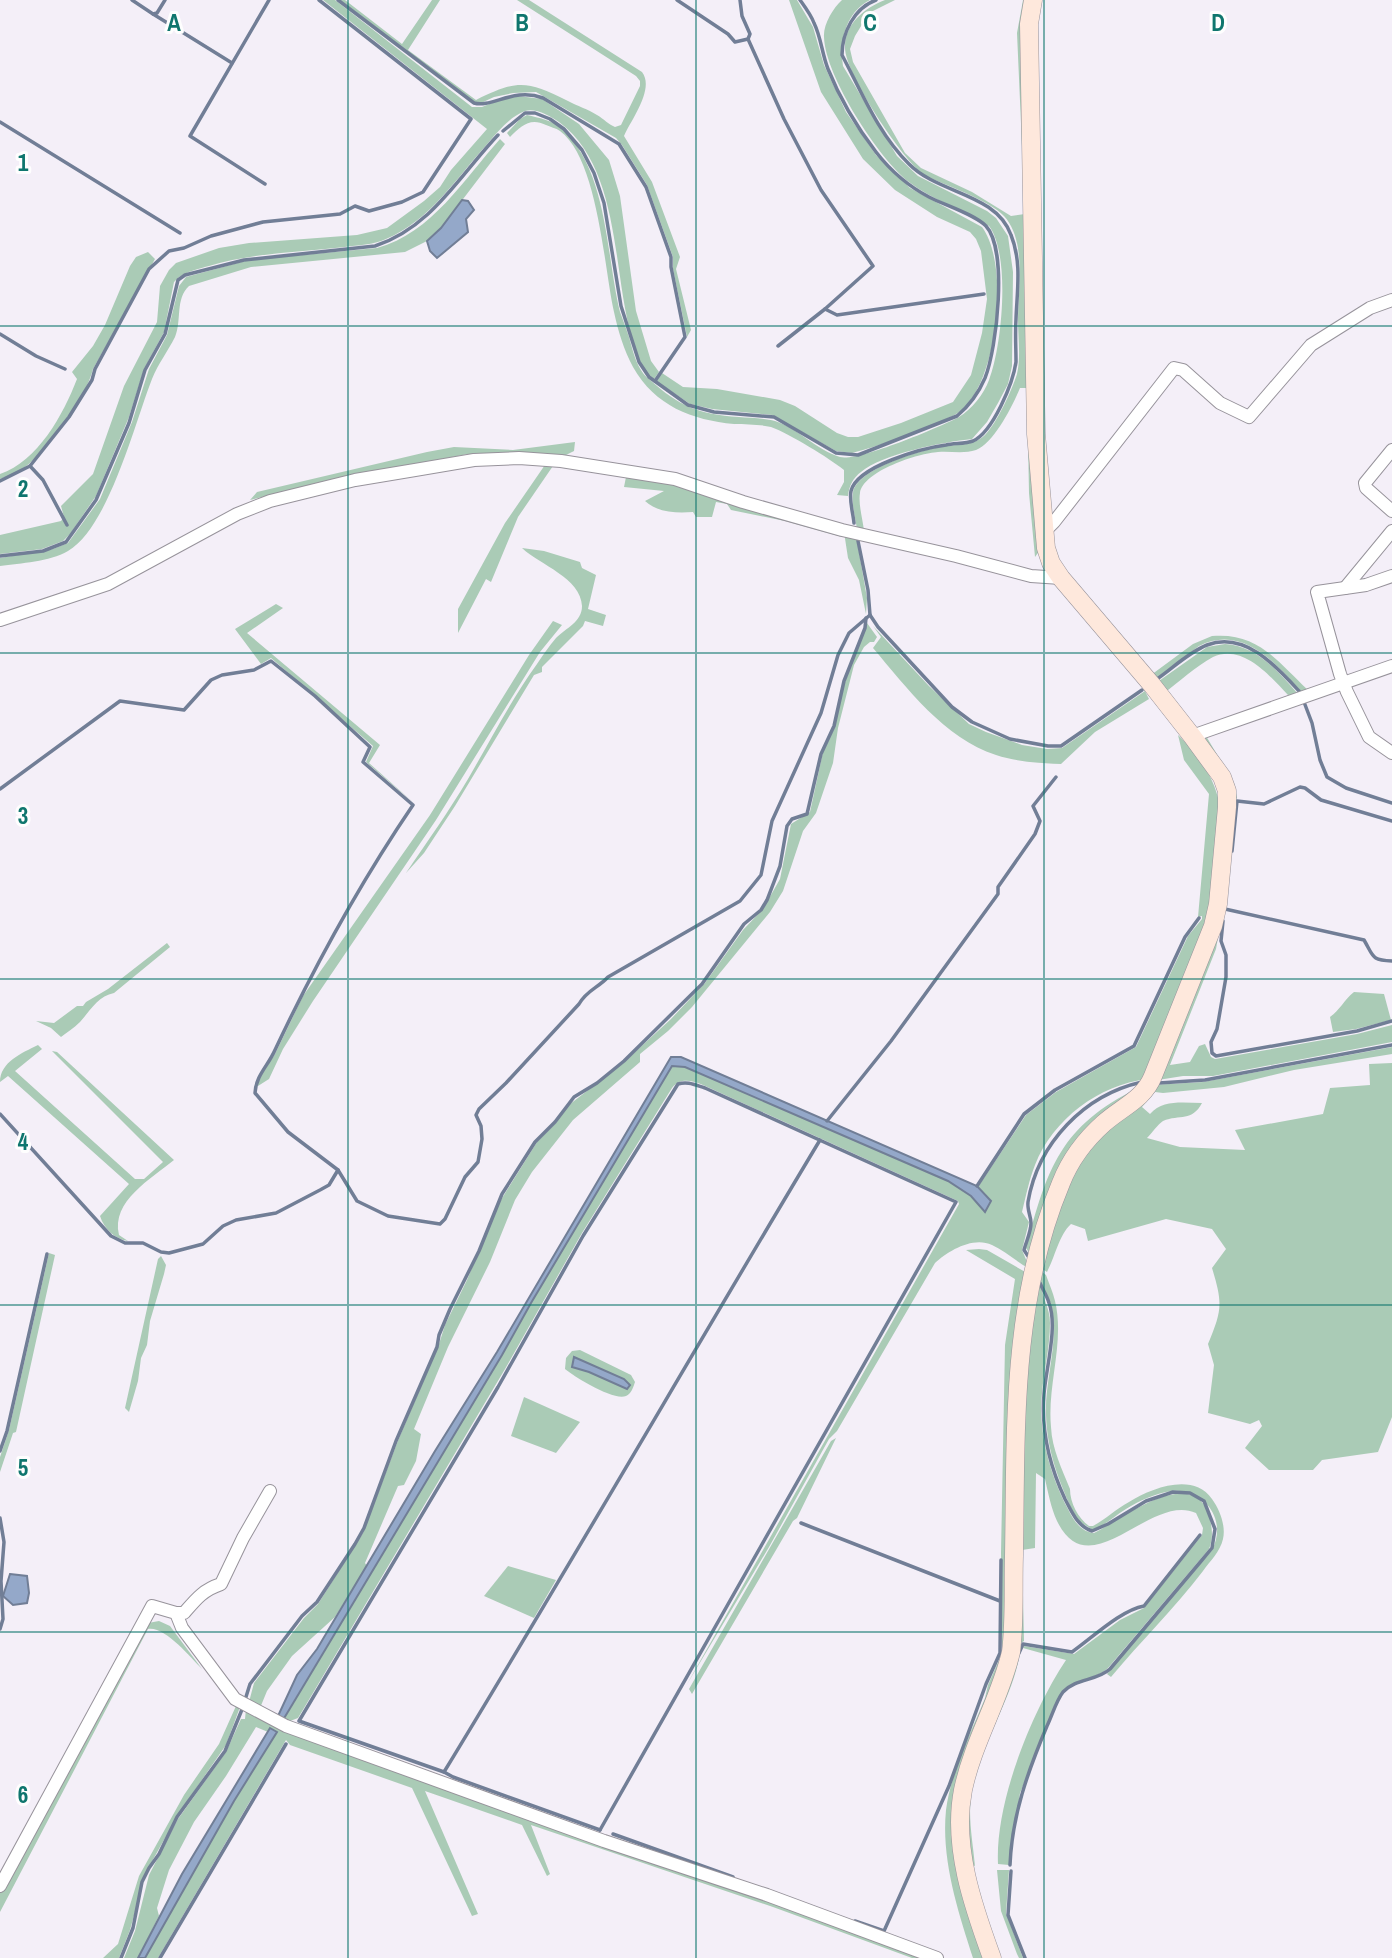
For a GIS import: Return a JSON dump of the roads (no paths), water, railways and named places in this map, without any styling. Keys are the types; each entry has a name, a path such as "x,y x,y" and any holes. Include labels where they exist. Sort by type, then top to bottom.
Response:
{"street":[{"path":"992,1958 971,1896 961,1813 963,1788 1002,1686 1011,1652 1018,1387 1024,1317 1045,1229 1069,1165 1104,1123 1148,1088 1213,926 1218,904 1227,791 1222,777 1192,736 1051,563 1044,532 1036,420 1029,24 1033,0"},
{"path":"1044,532 1054,523 1174,368 1182,370 1220,403 1249,417 1311,345 1370,307 1392,300"},
{"path":"1392,450 1365,483 1366,488 1392,511"},
{"path":"0,620 108,584 237,514 300,492 474,460 519,458 584,464 676,479 743,502 842,530 1031,576 1061,578"},
{"path":"1345,588 1392,531"},
{"path":"1392,576 1366,585 1317,592 1343,683 1369,737 1392,752"},
{"path":"1192,736 1392,666"},
{"path":"0,1886 152,1606 184,1613 206,1588 221,1584 270,1490"},
{"path":"176,1613 183,1628 235,1699 286,1726 604,1841 767,1895 937,1958"}],"water":[{"path":"462,200 468,201 474,210 466,219 468,232 437,258 430,251 427,241 441,228"},
{"path":"671,1057 681,1057 977,1186 991,1201 985,1212 971,1196 948,1181 685,1067 672,1066 283,1720 278,1716 297,1675 317,1649 497,1352"},
{"path":"574,1357 624,1379 630,1385 627,1389 572,1367"},
{"path":"10,1574 27,1576 27,1603 13,1605 3,1596"},
{"path":"270,1728 277,1732 234,1801 145,1958 138,1958 182,1874"}],"waterway":[{"path":"132,0 153,14 157,13 165,0"},
{"path":"265,184 190,136 269,0"},
{"path":"0,481 30,466 69,417 92,380 95,369 149,269 169,251 263,222 340,214 355,206 369,211 402,202 423,192 471,119 319,0"},
{"path":"338,0 474,103 488,103 523,95 543,98 619,144 646,187 671,257 685,337 655,381"},
{"path":"677,0 728,34 735,42 748,39 750,34 742,16 740,0"},
{"path":"503,131 525,113 535,113 564,129 582,150 594,173 604,203 621,306 639,362 649,377 688,405 714,412 774,417 836,453 858,455 957,416 970,403 983,383 993,345 999,277 993,238 981,222 929,197 907,183 876,152 838,91 816,28 800,0"},
{"path":"854,523 851,491 856,482 878,466 907,454 970,442 980,436 1001,406 1016,362 1018,266 1011,235 1004,221 980,202 935,182 909,164 880,126 842,55 844,38 851,22 861,9 876,0"},
{"path":"153,14 232,63"},
{"path":"748,39 784,119 821,190 873,266 778,346"},
{"path":"0,122 180,233"},
{"path":"0,556 43,551 66,542 96,500 129,423 145,370 165,334 178,280 185,275 244,260 375,246 395,238 428,214 498,135"},
{"path":"825,309 837,315 984,294"},
{"path":"0,334 36,356 65,369"},
{"path":"30,466 43,480 67,525"},
{"path":"858,541 870,615 952,707 972,722 1010,739 1061,746 1142,690"},
{"path":"0,789 120,701 184,710 211,680 222,675 254,670 271,661 315,696 370,747 363,762 413,805 339,925 260,1076 255,1093 288,1132 338,1170 357,1201 388,1216 440,1224 465,1177 478,1162 482,1139 481,1126 476,1115 479,1109 589,992 608,977 740,901 761,875 772,821 821,713 838,655 849,633 870,615"},
{"path":"245,1700 250,1684 302,1616 317,1602 364,1528 450,1309 479,1251 502,1194 535,1142 574,1097 624,1061 702,984 744,924 761,910 767,900 780,866 787,826 792,819 807,814 821,754 834,726 844,681 865,628 866,618"},
{"path":"1157,679 1200,648 1221,642 1234,643 1259,653 1299,691"},
{"path":"1304,702 1327,777 1346,788 1392,803"},
{"path":"827,1121 891,1041 998,894 998,887 1035,834 1040,821 1033,806 1056,777"},
{"path":"1232,851 1237,801 1264,804 1300,787 1321,800 1392,821"},
{"path":"1225,909 1364,940 1374,956 1380,960 1392,961"},
{"path":"977,1186 1024,1114 1055,1090 1134,1046 1185,937 1199,918"},
{"path":"1223,921 1221,941 1226,955 1226,977 1217,1029 1211,1042 1212,1053 1216,1056 1357,1031 1392,1021"},
{"path":"1159,1083 1205,1080 1392,1045"},
{"path":"1030,1259 1024,1250 1031,1226 1028,1202 1033,1180 1053,1142 1083,1110 1121,1088 1142,1082"},
{"path":"600,1830 956,1202 705,1088 688,1083 678,1084 583,1236 498,1387 299,1721 444,1772 539,1614 726,1298 773,1219 820,1140"},
{"path":"0,1114 111,1236 125,1243 143,1243 161,1252 169,1253 203,1244 223,1226 236,1220 276,1213 329,1185 338,1170"},
{"path":"0,1451 7,1431 47,1254"},
{"path":"1010,1865 1014,1829 1027,1777 1063,1692 1074,1684 1099,1676 1110,1669 1212,1548 1215,1529 1204,1501 1190,1493 1173,1492 1146,1501 1092,1531 1082,1526 1076,1518 1055,1474 1045,1435 1043,1408 1052,1324 1049,1303 1040,1283"},
{"path":"0,1518 4,1542 1,1581 3,1619 0,1629"},
{"path":"801,1523 1000,1601"},
{"path":"1019,1653 1023,1644 1072,1652 1116,1619 1144,1606 1200,1535"},
{"path":"855,1921 884,1931 949,1786 1000,1653 1001,1560"},
{"path":"121,1958 133,1928 142,1882 177,1817 225,1751 243,1707"},
{"path":"160,1958 286,1744"},
{"path":"444,1772 600,1830"},
{"path":"613,1834 733,1877"},
{"path":"1011,1871 1008,1915 1025,1958"}]}
